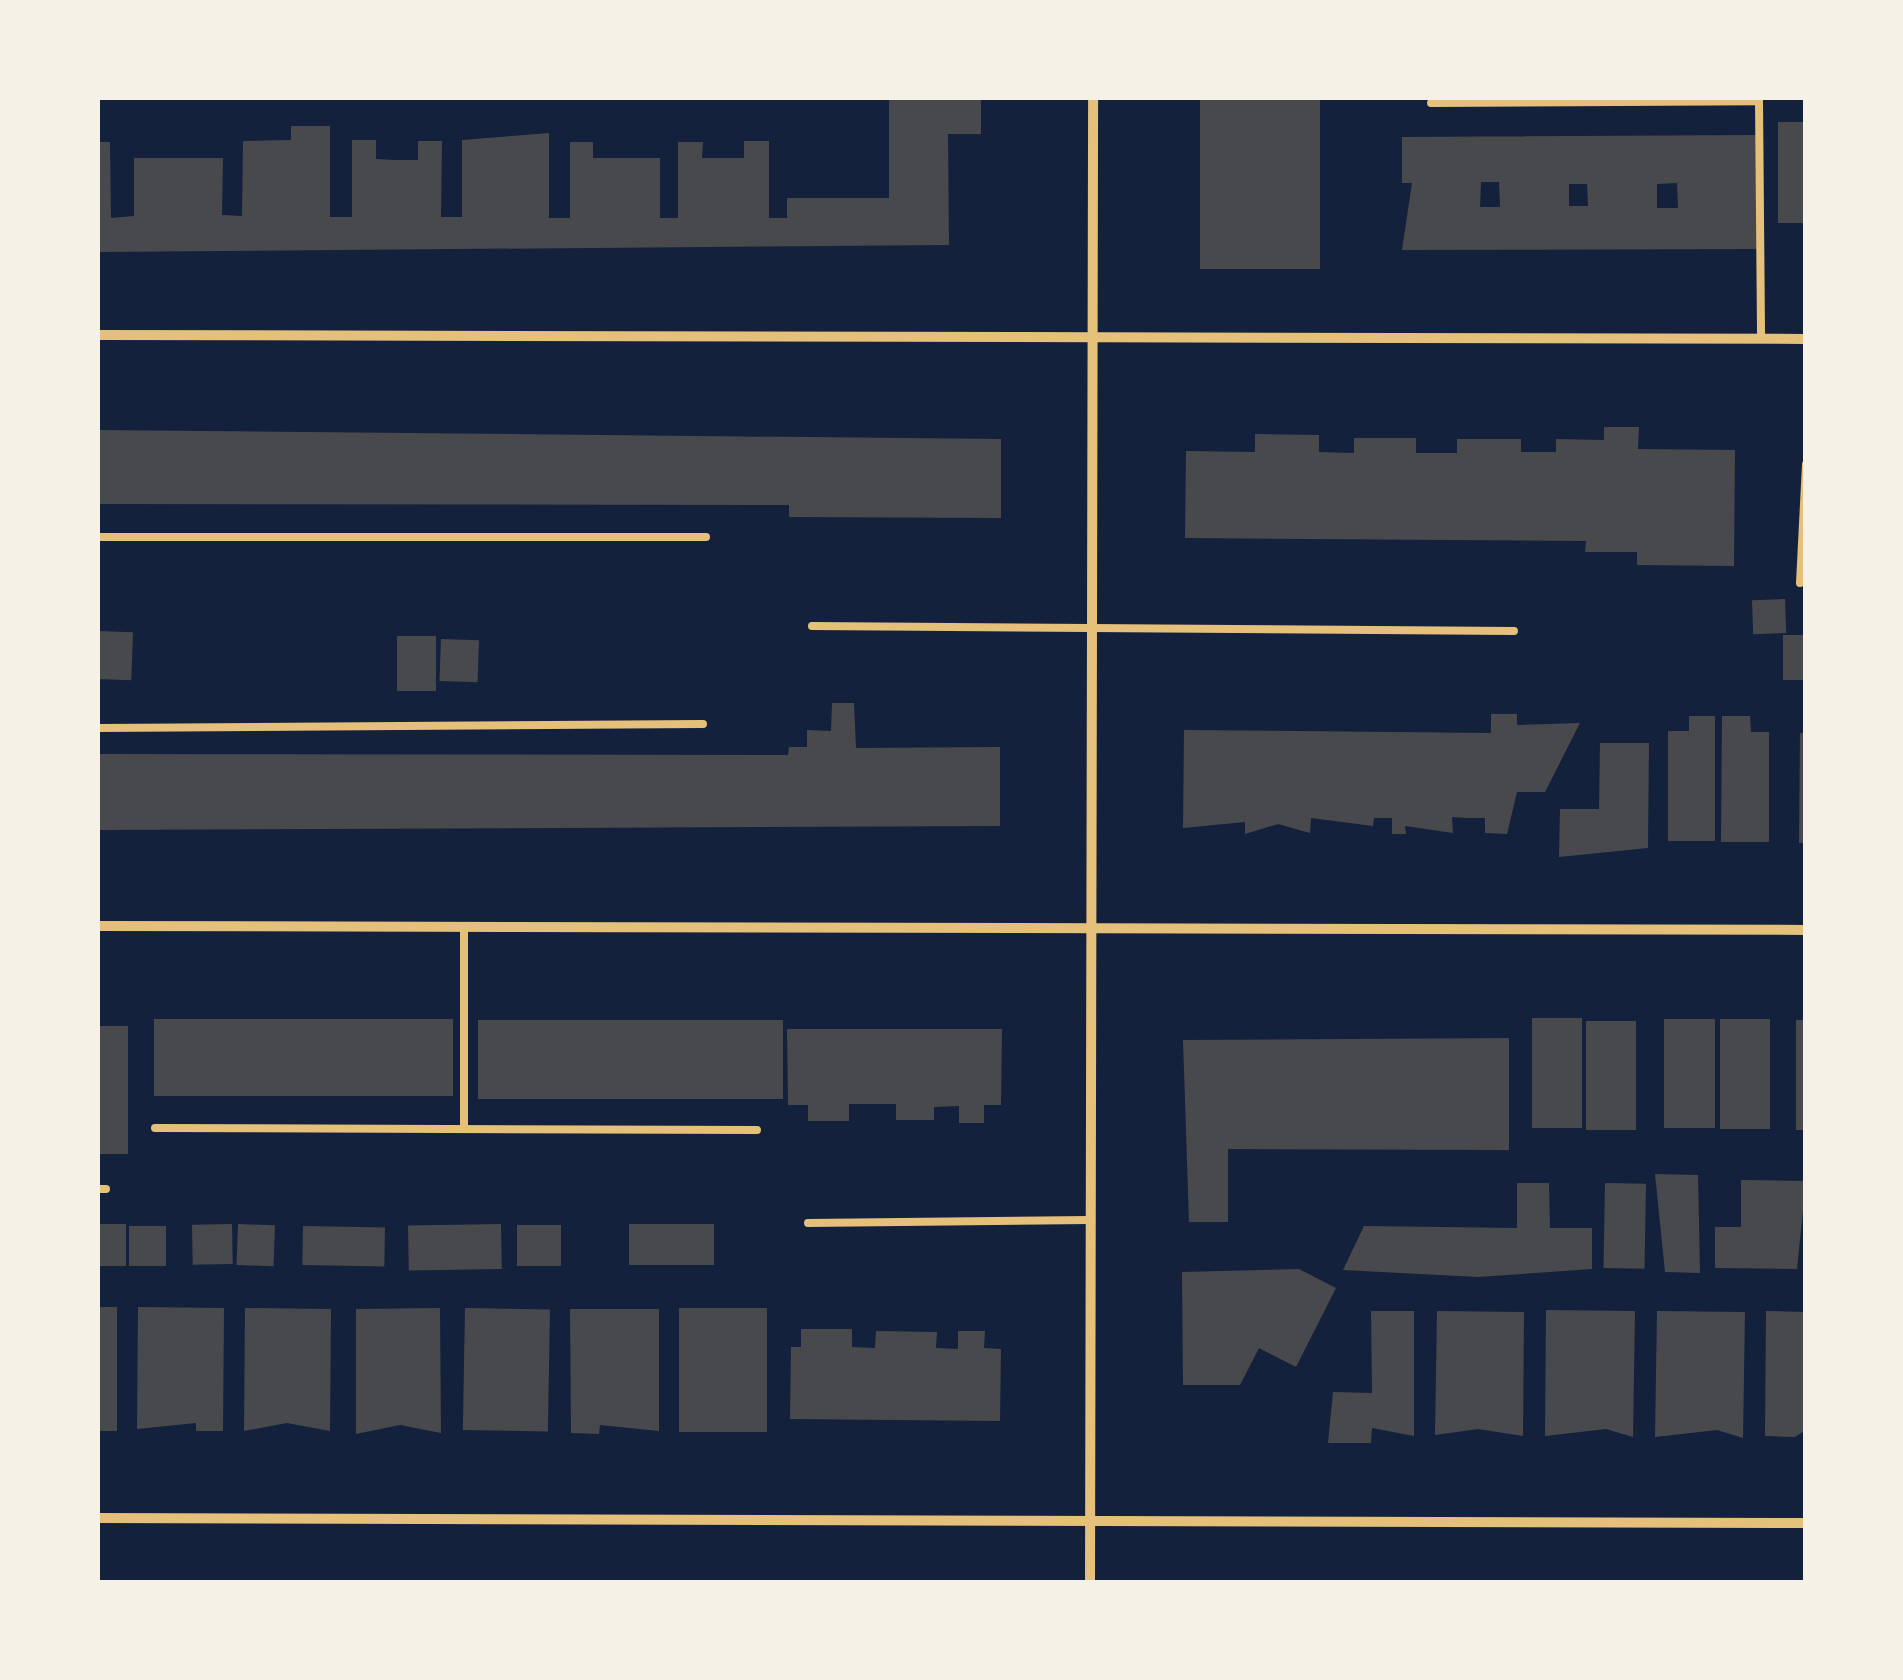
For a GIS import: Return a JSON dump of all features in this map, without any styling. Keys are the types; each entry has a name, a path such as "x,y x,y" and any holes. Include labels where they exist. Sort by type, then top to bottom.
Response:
{"street":[{"path":"1090,1582 1093,98"},
{"path":"98,335 1806,339"},
{"path":"98,926 1806,930"},
{"path":"98,1518 1806,1524"}],"lane":[{"path":"1431,103 1759,100 1761,339"},
{"path":"1800,583 1806,464"},
{"path":"98,537 706,538"},
{"path":"812,626 1514,630"},
{"path":"98,728 703,724"},
{"path":"464,927 464,1129"},
{"path":"155,1128 756,1130"},
{"path":"808,1223 1090,1220"}],"building":[{"path":"889,98 981,98 981,134 948,134 949,245 98,252 98,142 110,142 111,218 134,216 134,158 223,158 222,215 242,216 243,141 291,140 291,126 330,126 330,217 352,217 352,140 376,140 376,159 395,160 418,160 418,141 442,141 441,217 462,217 462,140 549,133 549,218 570,218 570,142 593,142 593,158 660,158 660,218 678,218 678,142 703,142 702,158 744,158 744,141 769,141 769,218 787,218 787,198 889,198"},
{"path":"1200,98 1320,98 1320,269 1200,269"},
{"path":"1778,122 1806,122 1806,223 1778,223"},
{"path":"1756,135 1757,249 1402,250 1412,183 1402,183 1402,137","holes":["1481,182 1499,182 1500,207 1480,207","1677,183 1678,208 1657,208 1657,184","1569,184 1587,184 1588,206 1569,206"]},
{"path":"1604,427 1639,427 1638,449 1735,450 1734,566 1637,565 1637,552 1585,552 1586,541 1185,538 1186,451 1255,452 1255,434 1319,435 1319,452 1354,453 1354,438 1416,438 1416,453 1457,453 1457,439 1521,439 1521,452 1556,452 1556,439 1604,440"},
{"path":"98,430 1001,439 1001,518 789,517 789,505 98,504"},
{"path":"1785,599 1786,633 1753,634 1752,600"},
{"path":"98,631 133,632 131,680 98,679"},
{"path":"1783,635 1806,635 1806,680 1783,680"},
{"path":"397,636 436,636 436,691 397,691"},
{"path":"441,639 479,640 478,682 440,681"},
{"path":"832,703 854,703 856,748 1000,747 1000,826 98,830 98,754 788,755 789,747 807,747 807,730 831,731"},
{"path":"1491,714 1517,714 1517,725 1580,723 1545,792 1517,792 1507,834 1485,833 1485,818 1452,817 1453,833 1405,826 1406,834 1392,834 1392,818 1374,818 1373,826 1311,818 1310,833 1278,824 1245,834 1245,822 1183,828 1184,730 1491,733"},
{"path":"1689,716 1715,716 1715,841 1668,841 1668,731 1689,731"},
{"path":"1722,716 1750,716 1751,732 1769,732 1769,842 1721,842"},
{"path":"1800,733 1806,733 1806,843 1799,843"},
{"path":"1600,743 1649,743 1648,848 1559,857 1560,809 1599,809"},
{"path":"1532,1018 1582,1018 1582,1128 1532,1128"},
{"path":"154,1019 453,1019 453,1096 154,1096"},
{"path":"1664,1019 1715,1019 1715,1128 1664,1128"},
{"path":"1720,1019 1770,1019 1770,1129 1720,1129"},
{"path":"478,1020 783,1020 783,1099 478,1099"},
{"path":"1796,1020 1806,1020 1806,1130 1796,1130"},
{"path":"1586,1021 1636,1021 1636,1130 1586,1130"},
{"path":"98,1026 128,1026 128,1154 98,1154"},
{"path":"787,1029 1002,1029 1001,1105 984,1105 984,1123 959,1123 959,1106 934,1107 934,1120 896,1120 896,1104 849,1104 849,1121 808,1121 808,1105 788,1105"},
{"path":"1509,1038 1509,1150 1228,1149 1228,1222 1189,1222 1183,1040"},
{"path":"1655,1174 1698,1175 1700,1273 1665,1272"},
{"path":"1741,1180 1806,1181 1797,1269 1715,1268 1715,1227 1741,1227"},
{"path":"1517,1183 1549,1183 1550,1228 1592,1228 1592,1269 1478,1277 1343,1270 1364,1226 1517,1228"},
{"path":"1605,1183 1646,1184 1645,1269 1604,1268"},
{"path":"98,1224 126,1224 126,1266 98,1266"},
{"path":"232,1224 233,1264 193,1265 192,1225"},
{"path":"238,1224 275,1225 274,1266 237,1265"},
{"path":"501,1224 502,1269 409,1271 408,1226"},
{"path":"629,1224 714,1224 714,1265 629,1265"},
{"path":"517,1225 561,1225 561,1266 517,1266"},
{"path":"129,1226 166,1226 166,1266 129,1266"},
{"path":"303,1226 385,1227 384,1266 302,1265"},
{"path":"1299,1269 1336,1288 1296,1367 1259,1348 1240,1385 1183,1385 1182,1272"},
{"path":"98,1307 117,1307 117,1431 98,1431"},
{"path":"138,1307 224,1308 223,1431 196,1431 196,1423 137,1429"},
{"path":"245,1308 331,1309 330,1431 287,1423 244,1431"},
{"path":"440,1308 441,1433 400,1425 356,1434 356,1309"},
{"path":"465,1308 550,1309 548,1431 463,1430"},
{"path":"679,1308 767,1308 767,1432 679,1432"},
{"path":"570,1309 659,1309 659,1431 600,1425 599,1434 571,1433"},
{"path":"1546,1310 1635,1311 1633,1437 1606,1429 1545,1436"},
{"path":"1371,1311 1414,1311 1414,1436 1372,1428 1371,1443 1328,1443 1333,1392 1372,1393"},
{"path":"1437,1311 1524,1312 1523,1436 1478,1429 1435,1435"},
{"path":"1657,1311 1745,1312 1743,1438 1717,1430 1655,1437"},
{"path":"1766,1311 1806,1312 1806,1430 1795,1437 1765,1436"},
{"path":"801,1329 852,1329 852,1347 875,1348 876,1331 937,1332 936,1348 958,1349 958,1331 985,1331 984,1348 1001,1349 1000,1421 790,1419 791,1347 801,1347"}]}
